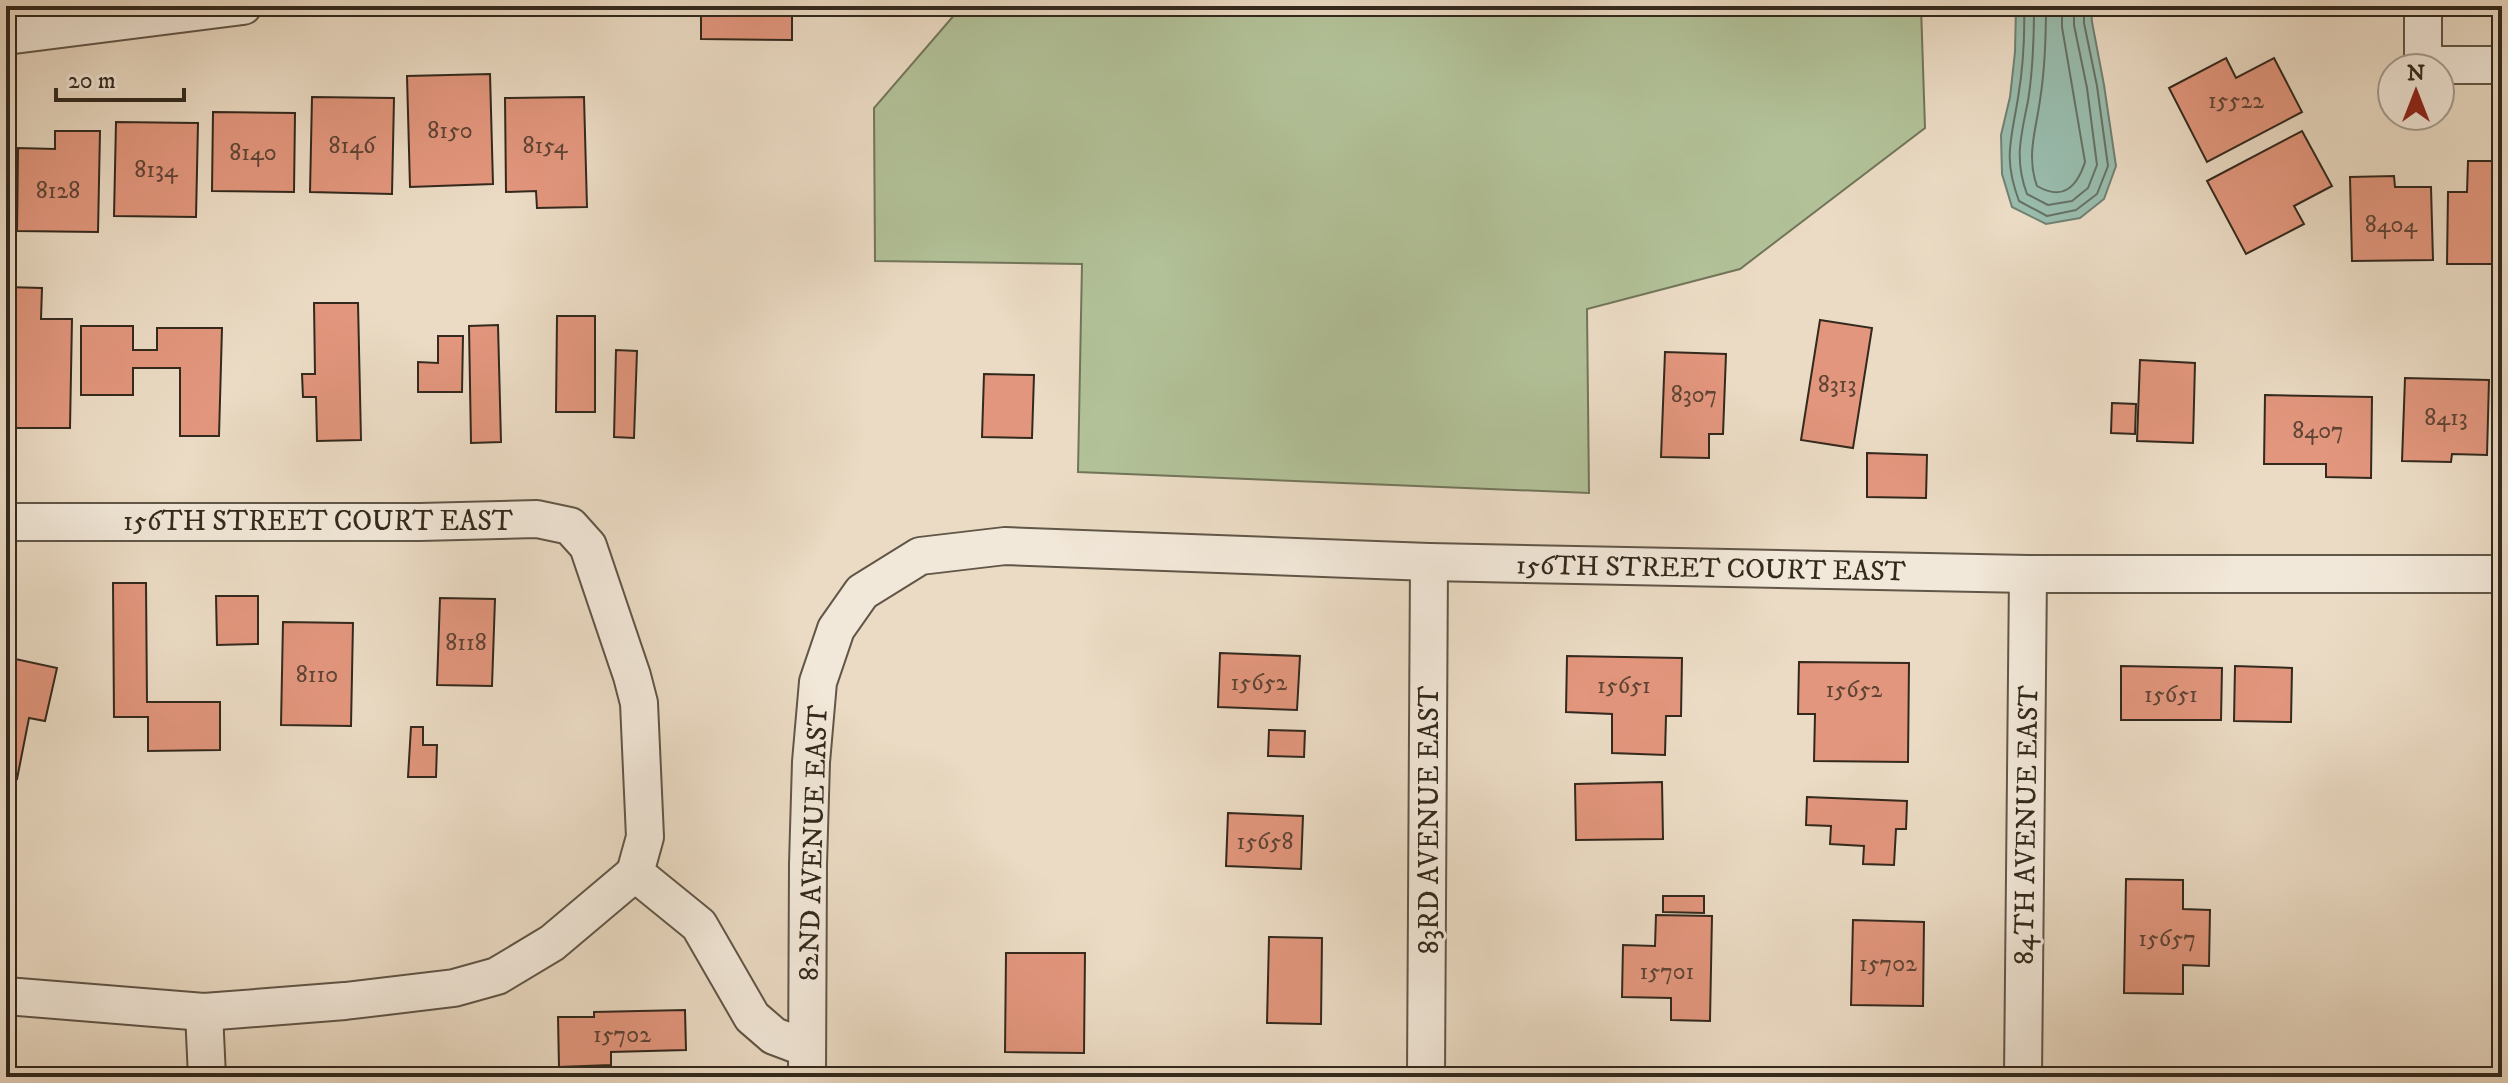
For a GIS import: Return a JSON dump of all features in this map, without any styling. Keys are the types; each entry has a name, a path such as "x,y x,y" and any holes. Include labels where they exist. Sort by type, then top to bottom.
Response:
{"street":[{"path":"6,36 139,13 243,6"},
{"path":"2423,6 2423,65 2502,65"},
{"name":"156TH STREET COURT EAST","path":"6,522 537,519 570,526 588,546 639,703 645,837 635,873"},
{"name":"156TH STREET COURT EAST","path":"920,556 1005,546 1429,562 2028,574 2502,574"},
{"name":"82ND AVENUE EAST","path":"807,1062 808,850 818,682 836,629 862,592 920,556"},
{"name":"83RD AVENUE EAST","path":"1426,1077 1429,562"},
{"name":"84TH AVENUE EAST","path":"2023,1077 2028,574"},
{"path":"6,996 204,1012 345,1001 454,988 497,976 552,943 635,873 699,925 752,1017 807,1062"},
{"path":"204,1012 207,1077"}],"shaded area":[{"path":"962,6 1921,6 1925,128 1740,269 1587,309 1589,493 1078,472 1082,264 875,261 874,108"}],"water":[{"path":"2016,6 2091,6 2116,166 2104,199 2080,218 2046,224 2012,207 2002,174 2001,135 2010,97"}],"building":[{"path":"701,6 792,6 792,40 701,39"},
{"path":"2226,58 2236,78 2274,58 2302,112 2207,162 2169,88"},
{"path":"490,74 493,184 410,187 407,76"},
{"path":"312,97 394,98 392,194 310,192"},
{"path":"584,97 587,207 537,208 536,191 506,192 505,98"},
{"path":"213,112 295,113 294,192 212,191"},
{"path":"116,122 198,123 196,217 114,216"},
{"path":"55,131 100,131 98,232 17,231 18,148 55,149"},
{"path":"2302,131 2332,186 2294,206 2304,224 2246,254 2207,181"},
{"path":"2468,161 2502,161 2502,264 2447,264 2448,192 2467,192"},
{"path":"2394,176 2395,187 2431,187 2433,260 2352,261 2350,177"},
{"path":"6,287 42,288 41,319 72,319 70,428 6,428"},
{"path":"314,303 358,303 361,440 317,441 316,397 303,397 302,374 315,374"},
{"path":"557,316 595,316 595,412 556,412"},
{"path":"1820,320 1872,328 1853,448 1801,440"},
{"path":"498,325 501,442 471,443 469,326"},
{"path":"81,326 133,326 133,350 157,350 157,328 222,328 219,436 180,436 180,368 133,368 133,395 81,395"},
{"path":"438,336 463,336 462,392 418,392 418,362 438,363"},
{"path":"616,350 637,351 634,438 614,437"},
{"path":"1665,352 1726,354 1723,434 1709,434 1709,458 1661,457"},
{"path":"2140,360 2195,363 2193,443 2137,441"},
{"path":"984,374 1034,375 1032,438 982,437"},
{"path":"2405,378 2489,380 2487,455 2452,454 2451,462 2402,461"},
{"path":"2265,395 2372,397 2371,478 2326,477 2326,464 2264,464"},
{"path":"2112,403 2136,404 2135,434 2111,433"},
{"path":"1867,453 1927,455 1926,498 1867,497"},
{"path":"113,583 146,583 147,702 220,702 220,750 148,751 148,717 114,717"},
{"path":"216,596 258,596 258,644 217,645"},
{"path":"440,598 495,599 492,686 437,685"},
{"path":"283,622 353,623 351,726 281,725"},
{"path":"1220,653 1300,656 1297,710 1218,707"},
{"path":"1567,656 1682,658 1681,716 1666,716 1665,755 1612,753 1612,714 1566,712"},
{"path":"6,657 57,668 45,721 29,718 17,779 6,777"},
{"path":"1799,662 1909,663 1908,762 1814,761 1815,714 1798,714"},
{"path":"2121,666 2222,668 2221,720 2121,720"},
{"path":"2235,666 2292,668 2291,722 2234,721"},
{"path":"411,727 423,727 423,745 437,745 436,777 408,777"},
{"path":"1269,730 1305,731 1304,757 1268,756"},
{"path":"1662,782 1663,839 1576,840 1575,784"},
{"path":"1807,797 1907,801 1906,829 1896,829 1894,865 1863,864 1864,846 1830,844 1831,826 1806,825"},
{"path":"1228,813 1303,816 1301,869 1226,866"},
{"path":"2126,879 2183,880 2183,909 2210,910 2209,966 2183,965 2183,994 2124,993"},
{"path":"1663,896 1704,896 1704,913 1663,912"},
{"path":"1656,915 1712,916 1710,1021 1671,1020 1671,998 1622,997 1623,945 1655,946"},
{"path":"1853,920 1924,922 1923,1006 1851,1005"},
{"path":"1269,937 1322,938 1321,1024 1267,1023"},
{"path":"1006,953 1085,953 1084,1053 1005,1052"},
{"path":"685,1010 686,1050 611,1052 611,1065 559,1067 558,1017 594,1017 594,1012"}]}
